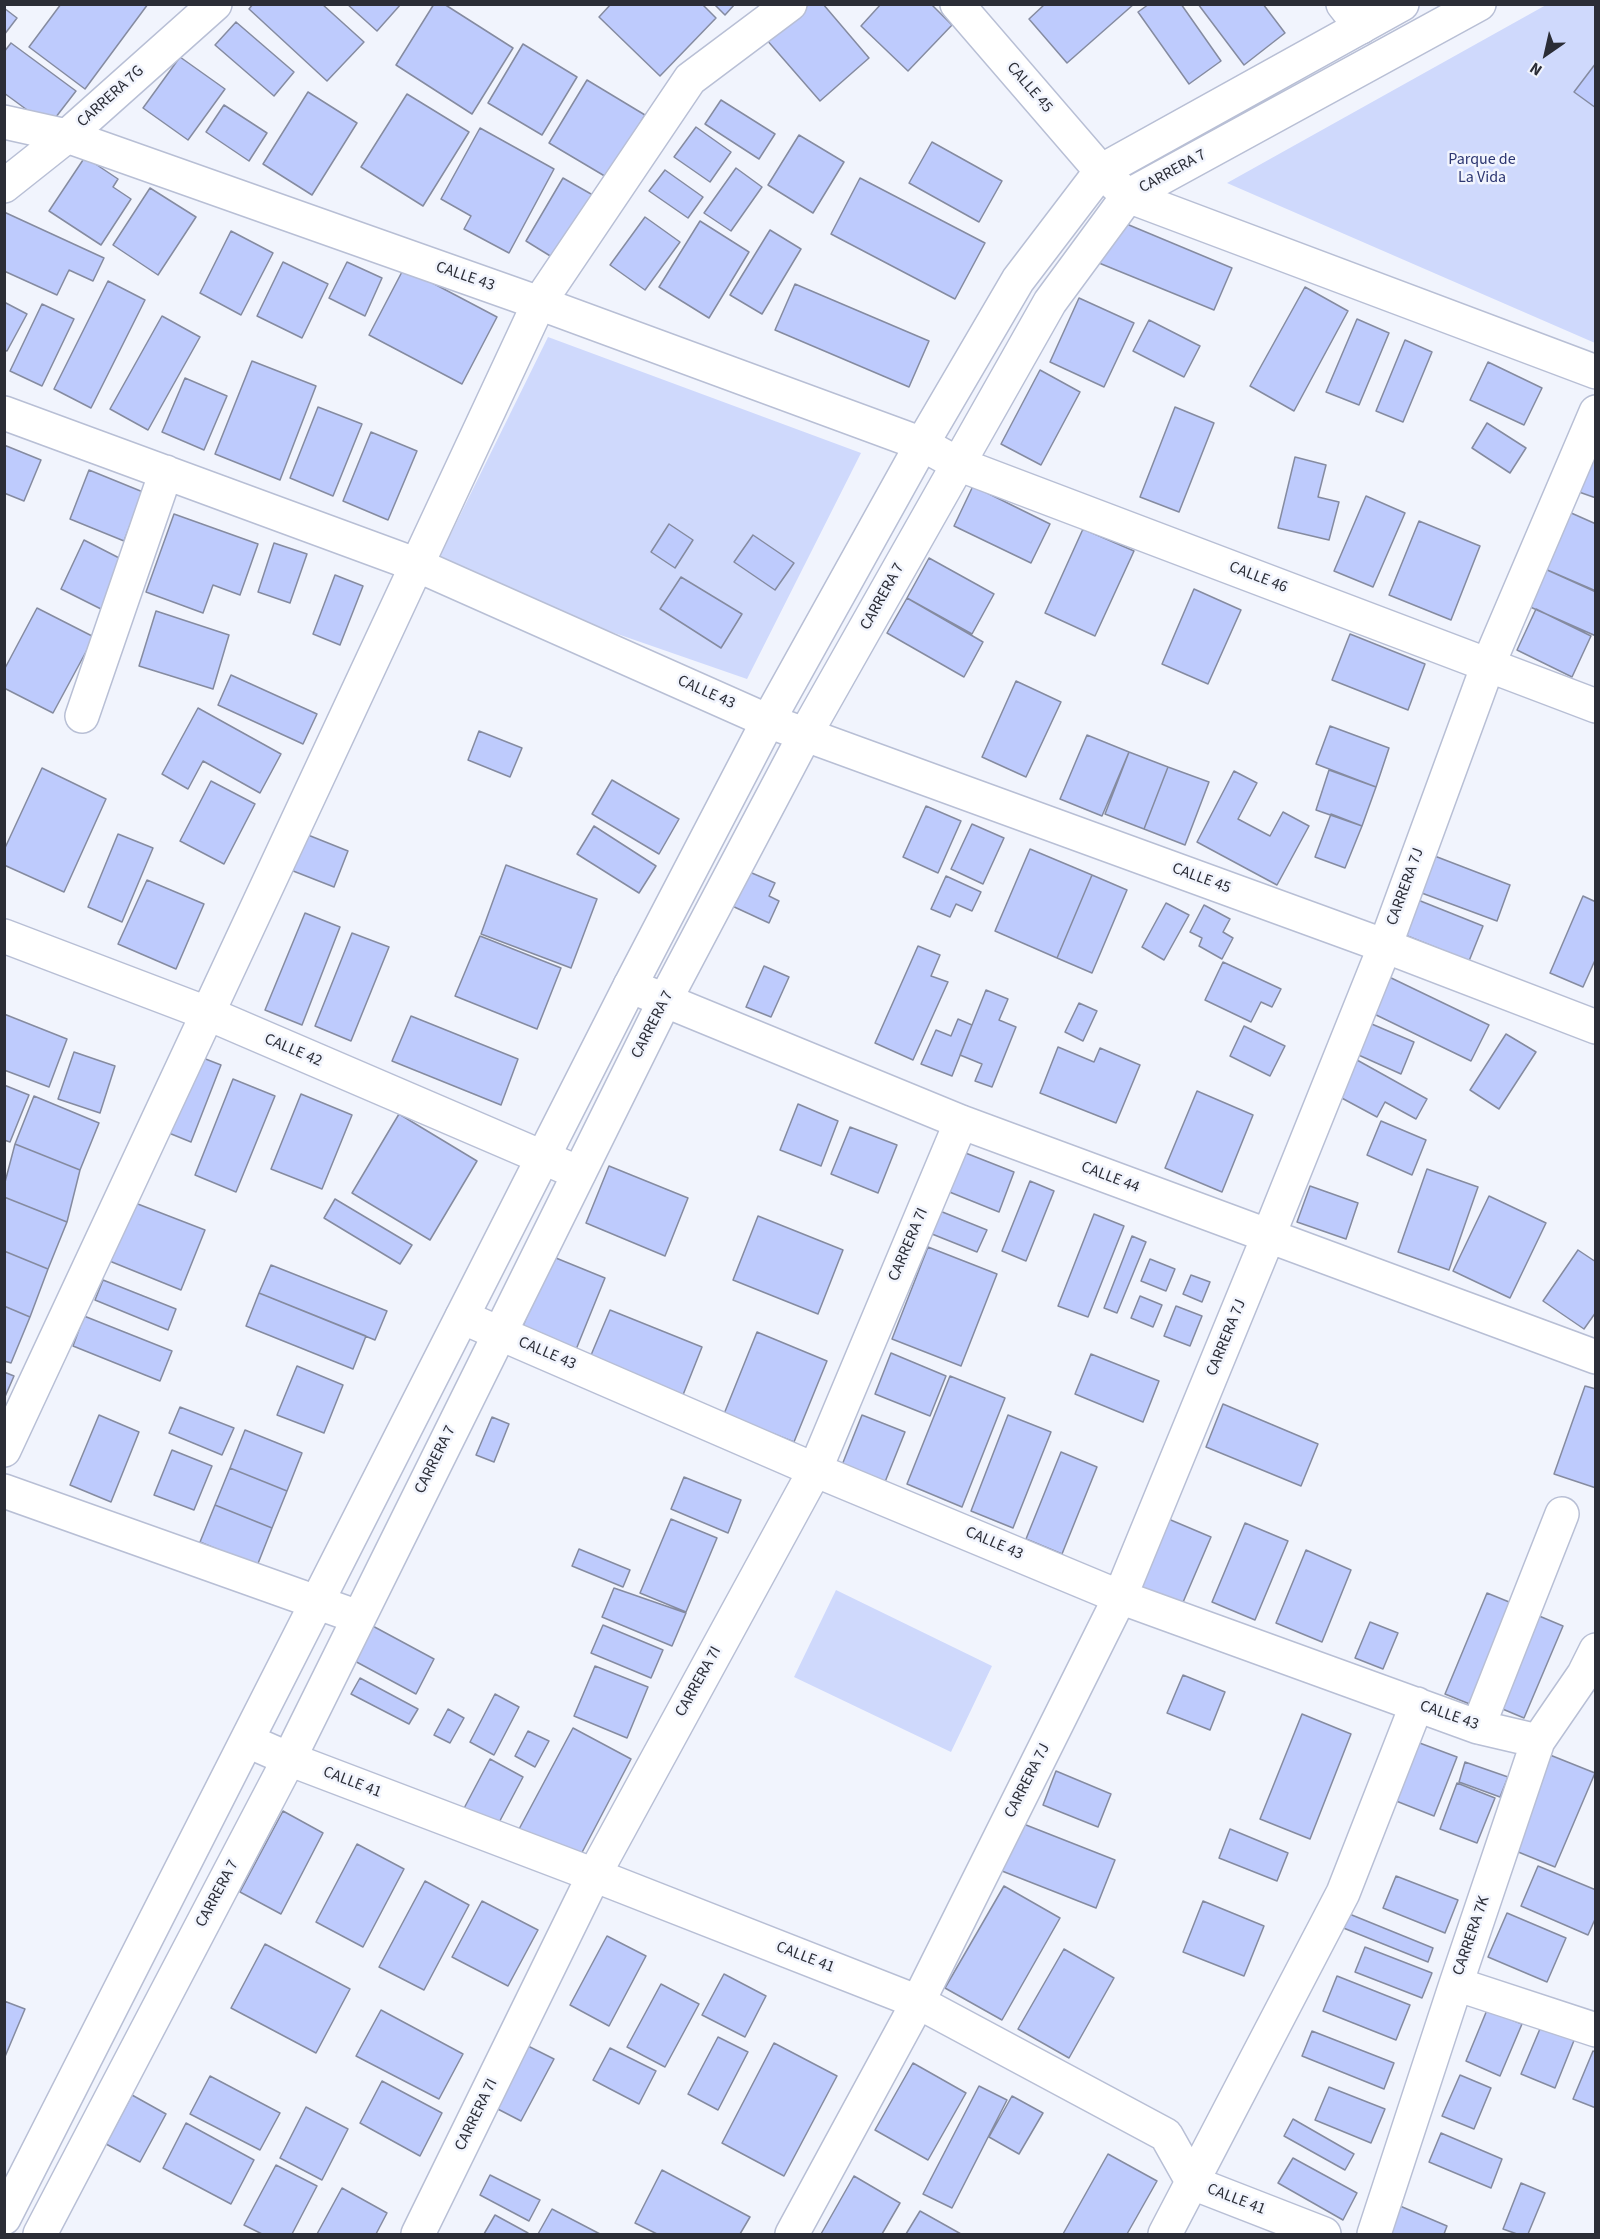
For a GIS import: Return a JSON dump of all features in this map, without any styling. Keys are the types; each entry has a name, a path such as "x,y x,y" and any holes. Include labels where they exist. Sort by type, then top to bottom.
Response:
{"street":[{"name":"CARRERA 7G","path":"4,186 67,136 215,4"},
{"path":"4,1450 539,303 690,79 790,4"},
{"name":"CALLE 45","path":"957,4 1101,171 1128,196"},
{"path":"4,2218 630,986 768,721 922,444 1018,280 1101,171 1352,16 1402,4"},
{"name":"CARRERA 7","path":"40,2235 289,1759 665,1000 806,733 1050,302 1128,196 1479,4"},
{"name":"CALLE 43","path":"4,122 67,136 539,303 922,444"},
{"path":"1128,196 1596,372"},
{"name":"CARRERA 7J","path":"792,2235 918,2002 1120,1597 1385,946 1488,665 1596,412"},
{"name":"CALLE 43","path":"4,413 417,565 768,721 806,733"},
{"name":"CALLE 46","path":"922,444 958,464 1596,706"},
{"path":"82,716 166,472"},
{"name":"CALLE 45","path":"806,733 1385,946 1596,1027"},
{"name":"CALLE 42","path":"4,936 209,1014 579,1173"},
{"name":"CALLE 44","path":"630,986 961,1122 1596,1357"},
{"name":"CARRERA 7I","path":"418,2235 594,1875 815,1470 961,1122"},
{"name":"CALLE 43","path":"462,1317 815,1470 1120,1597 1478,1727 1538,1741"},
{"path":"4,1491 358,1617"},
{"path":"1478,1727 1562,1514"},
{"name":"CARRERA 7K","path":"1374,2235 1538,1741 1592,1668"},
{"path":"1165,2235 1343,1893 1417,1704"},
{"name":"CALLE 41","path":"248,1741 289,1759 918,2002 1166,2135 1193,2183 1324,2235"},
{"path":"1456,1984 1596,2030"}],"green space":[{"name":"Parque de La Vida","path":"1546,5 1595,5 1595,343 1227,183"},
{"path":"548,337 861,453 747,679 433,570"},
{"path":"836,1590 992,1666 951,1752 794,1677"}],"building":[{"path":"61,4 148,4 85,89 29,47"},
{"path":"253,4 322,4 364,42 327,81 249,9"},
{"path":"347,4 401,4 377,31"},
{"path":"434,4 444,4 513,48 472,114 396,65"},
{"path":"611,4 702,4 716,18 660,76 599,17"},
{"path":"714,4 735,4 725,15"},
{"path":"806,4 823,4 869,58 820,101 766,39"},
{"path":"881,4 931,4 952,25 908,71 861,26"},
{"path":"1045,4 1134,4 1067,63 1029,19"},
{"path":"1149,4 1181,4 1221,61 1189,84 1138,12"},
{"path":"1198,4 1263,4 1285,33 1244,65"},
{"path":"4,8 17,18 4,35"},
{"path":"236,22 294,72 274,96 215,45"},
{"path":"11,43 76,91 49,126 4,93 4,52"},
{"path":"523,44 577,77 542,135 488,103"},
{"path":"180,57 225,89 188,140 143,108"},
{"path":"1596,63 1596,108 1574,92"},
{"path":"587,80 645,115 608,178 549,143"},
{"path":"308,92 357,123 312,195 263,164"},
{"path":"407,94 469,132 423,206 361,167"},
{"path":"721,100 775,134 759,159 705,124"},
{"path":"224,105 267,133 249,161 206,132"},
{"path":"696,127 731,152 710,182 674,157"},
{"path":"480,128 554,169 509,253 464,229 471,216 441,199"},
{"path":"799,135 844,162 813,213 768,185"},
{"path":"932,142 1002,181 979,222 909,183"},
{"path":"85,157 118,179 113,187 131,199 101,245 49,211"},
{"path":"736,168 762,187 731,231 704,213"},
{"path":"665,170 703,197 688,218 649,191"},
{"path":"563,178 598,198 560,262 526,241"},
{"path":"860,178 985,243 955,299 831,234"},
{"path":"150,188 196,217 158,275 113,245"},
{"path":"4,212 104,258 93,281 69,270 57,295 4,271"},
{"path":"645,217 680,242 645,290 610,265"},
{"path":"1117,220 1232,268 1214,310 1099,263"},
{"path":"700,221 749,252 709,318 659,287"},
{"path":"770,230 801,249 762,314 730,295"},
{"path":"231,231 273,253 241,315 200,293"},
{"path":"283,262 328,284 302,338 257,316"},
{"path":"347,262 382,278 365,316 329,298"},
{"path":"404,268 497,317 462,384 369,335"},
{"path":"108,281 145,300 91,408 54,389"},
{"path":"795,284 929,341 909,387 775,330"},
{"path":"1305,287 1348,311 1294,411 1250,386"},
{"path":"1079,298 1134,323 1104,387 1050,362"},
{"path":"4,302 27,314 7,351 4,350"},
{"path":"42,304 74,319 42,386 10,371"},
{"path":"162,316 200,337 148,430 110,409"},
{"path":"1357,319 1389,333 1359,405 1326,392"},
{"path":"1149,320 1200,346 1184,377 1133,351"},
{"path":"1405,340 1432,352 1403,422 1376,411"},
{"path":"252,361 316,386 280,480 215,454"},
{"path":"1488,362 1542,388 1524,425 1470,400"},
{"path":"1040,370 1080,392 1041,465 1001,444"},
{"path":"185,378 227,396 204,450 162,432"},
{"path":"318,407 362,424 333,496 290,478"},
{"path":"1175,407 1214,423 1179,512 1140,497"},
{"path":"1487,423 1526,448 1510,473 1472,448"},
{"path":"371,432 417,451 388,520 343,501"},
{"path":"4,445 41,460 24,501 4,493"},
{"path":"1295,457 1326,465 1318,497 1339,502 1329,540 1278,528"},
{"path":"1592,460 1596,461 1596,498 1579,492"},
{"path":"89,470 143,492 124,541 70,519"},
{"path":"973,486 1050,524 1031,563 954,526"},
{"path":"1366,496 1405,513 1373,587 1334,571"},
{"path":"1569,512 1596,524 1596,591 1545,569"},
{"path":"174,514 258,544 240,595 213,585 203,613 146,592"},
{"path":"1419,521 1480,546 1451,620 1389,595"},
{"path":"669,524 693,540 675,568 651,552"},
{"path":"1083,529 1134,551 1095,636 1045,613"},
{"path":"753,535 794,563 775,590 734,562"},
{"path":"84,540 127,562 103,610 61,589"},
{"path":"274,543 307,554 290,603 258,592"},
{"path":"929,558 994,594 972,634 907,598"},
{"path":"1545,569 1596,592 1596,636 1528,606"},
{"path":"335,575 363,586 340,645 313,634"},
{"path":"681,577 742,614 721,648 660,609"},
{"path":"1194,589 1241,610 1208,684 1162,664"},
{"path":"907,598 983,642 964,677 887,633"},
{"path":"37,608 94,637 53,713 4,688 4,670"},
{"path":"1536,609 1591,636 1572,677 1517,650"},
{"path":"156,611 229,635 213,689 139,666"},
{"path":"1350,634 1425,664 1408,710 1332,680"},
{"path":"231,675 317,714 303,744 218,705"},
{"path":"1016,681 1061,702 1026,777 982,757"},
{"path":"198,708 281,754 260,793 203,761 188,789 162,774"},
{"path":"1330,726 1389,748 1376,787 1316,764"},
{"path":"479,731 522,748 510,777 468,760"},
{"path":"1087,735 1129,752 1102,816 1060,799"},
{"path":"1129,752 1168,767 1144,829 1105,814"},
{"path":"1168,767 1209,782 1185,845 1144,829"},
{"path":"42,768 106,799 64,892 4,865 4,850"},
{"path":"1329,770 1376,787 1362,826 1316,810"},
{"path":"1234,771 1257,783 1238,819 1270,836 1283,812 1309,826 1277,885 1197,842"},
{"path":"612,780 679,819 659,854 592,814"},
{"path":"211,781 255,804 224,864 180,841"},
{"path":"926,806 961,821 938,873 903,857"},
{"path":"1331,814 1362,826 1345,868 1315,857"},
{"path":"972,824 1004,838 983,884 951,869"},
{"path":"594,826 656,866 639,893 577,854"},
{"path":"298,831 348,851 334,887 283,867"},
{"path":"118,834 153,848 122,922 88,907"},
{"path":"1030,849 1092,875 1057,958 995,931"},
{"path":"1432,855 1510,885 1497,921 1419,892"},
{"path":"506,865 597,899 571,968 481,934"},
{"path":"745,870 775,883 769,896 779,901 769,923 730,905"},
{"path":"1092,875 1127,890 1092,973 1057,958"},
{"path":"946,876 981,892 972,911 956,904 950,917 931,909"},
{"path":"147,880 204,904 176,969 118,944"},
{"path":"1583,896 1596,902 1596,958 1583,987 1550,973"},
{"path":"1413,898 1483,926 1469,961 1400,933"},
{"path":"1166,903 1189,915 1164,960 1142,947"},
{"path":"1204,905 1230,919 1223,932 1233,938 1222,959 1199,946 1202,938 1190,932"},
{"path":"305,913 340,927 302,1025 265,1010"},
{"path":"352,933 389,947 351,1041 315,1026"},
{"path":"480,936 561,968 537,1029 455,996"},
{"path":"918,946 940,955 931,976 948,982 913,1060 875,1043"},
{"path":"1223,962 1281,989 1272,1007 1261,1002 1251,1022 1205,1000"},
{"path":"764,966 789,977 771,1017 746,1007"},
{"path":"1385,975 1489,1025 1471,1061 1368,1011"},
{"path":"986,990 1008,999 999,1020 1016,1027 992,1087 975,1081 982,1064 960,1055"},
{"path":"1079,1003 1097,1011 1083,1041 1065,1032"},
{"path":"4,1014 67,1039 49,1087 4,1070"},
{"path":"411,1016 518,1059 501,1105 392,1061"},
{"path":"958,1019 972,1025 952,1076 921,1064 936,1030 951,1036"},
{"path":"1367,1022 1414,1042 1401,1074 1354,1053"},
{"path":"1244,1026 1285,1046 1270,1076 1230,1056"},
{"path":"1506,1034 1536,1052 1499,1109 1470,1090"},
{"path":"1058,1047 1094,1062 1100,1048 1140,1065 1116,1123 1040,1093"},
{"path":"185,1051 221,1065 191,1142 154,1127"},
{"path":"74,1052 115,1066 100,1113 58,1099"},
{"path":"1357,1060 1427,1099 1416,1119 1385,1102 1377,1117 1338,1096"},
{"path":"233,1079 275,1096 236,1192 195,1175"},
{"path":"4,1085 29,1095 10,1142 4,1140"},
{"path":"1197,1091 1253,1115 1222,1192 1165,1168"},
{"path":"301,1094 352,1115 322,1189 271,1169"},
{"path":"34,1096 99,1123 80,1170 15,1144"},
{"path":"798,1104 838,1121 821,1166 780,1150"},
{"path":"399,1114 477,1161 430,1240 352,1193"},
{"path":"1381,1121 1426,1140 1412,1175 1367,1155"},
{"path":"850,1127 897,1145 878,1193 831,1174"},
{"path":"15,1144 80,1170 67,1222 4,1197 4,1186"},
{"path":"963,1152 1014,1172 999,1212 947,1191"},
{"path":"609,1166 688,1198 665,1256 586,1223"},
{"path":"1427,1169 1478,1187 1449,1270 1398,1252"},
{"path":"1030,1181 1054,1191 1026,1261 1002,1251"},
{"path":"1310,1186 1358,1203 1346,1239 1297,1222"},
{"path":"1489,1196 1546,1223 1510,1298 1453,1271"},
{"path":"4,1197 67,1222 48,1269 4,1251"},
{"path":"335,1199 412,1245 400,1264 324,1218"},
{"path":"130,1201 205,1230 181,1290 107,1260"},
{"path":"935,1209 987,1230 977,1252 927,1232"},
{"path":"1094,1214 1124,1226 1088,1317 1058,1306"},
{"path":"758,1216 843,1250 818,1314 733,1280"},
{"path":"1132,1236 1146,1242 1117,1313 1104,1308"},
{"path":"928,1247 997,1274 961,1366 892,1339"},
{"path":"1578,1250 1596,1262 1596,1312 1584,1329 1543,1301"},
{"path":"4,1251 48,1269 30,1317 4,1306"},
{"path":"551,1256 605,1278 575,1352 521,1331"},
{"path":"1150,1259 1175,1269 1166,1291 1141,1281"},
{"path":"271,1265 387,1311 375,1340 259,1293"},
{"path":"1191,1275 1210,1282 1202,1302 1183,1294"},
{"path":"103,1280 176,1309 168,1330 95,1300"},
{"path":"259,1293 366,1336 353,1369 246,1326"},
{"path":"1140,1296 1162,1305 1153,1327 1131,1318"},
{"path":"4,1306 30,1317 11,1363 4,1361"},
{"path":"1176,1306 1202,1316 1190,1346 1164,1336"},
{"path":"610,1310 702,1347 679,1405 586,1367"},
{"path":"84,1316 172,1351 160,1381 73,1346"},
{"path":"757,1332 827,1361 794,1442 724,1414"},
{"path":"891,1353 946,1376 930,1416 875,1394"},
{"path":"1091,1354 1159,1381 1143,1422 1075,1394"},
{"path":"297,1366 343,1385 324,1433 277,1415"},
{"path":"4,1372 14,1376 4,1399"},
{"path":"950,1376 1005,1398 962,1507 907,1484"},
{"path":"1585,1386 1596,1389 1596,1488 1554,1474"},
{"path":"1223,1404 1318,1444 1301,1486 1206,1447"},
{"path":"180,1407 234,1428 222,1455 169,1433"},
{"path":"99,1415 139,1432 111,1502 70,1485"},
{"path":"862,1415 905,1432 885,1482 842,1465"},
{"path":"1008,1415 1051,1432 1013,1528 971,1511"},
{"path":"492,1417 509,1424 494,1462 476,1455"},
{"path":"245,1430 302,1453 287,1491 230,1468"},
{"path":"172,1450 212,1466 194,1510 154,1495"},
{"path":"1061,1452 1097,1467 1062,1554 1026,1539"},
{"path":"230,1468 287,1491 272,1528 215,1505"},
{"path":"684,1477 741,1500 728,1533 671,1509"},
{"path":"215,1505 272,1528 257,1566 200,1542"},
{"path":"1166,1518 1211,1537 1181,1607 1137,1588"},
{"path":"671,1519 717,1538 686,1612 640,1593"},
{"path":"1245,1523 1288,1541 1255,1620 1212,1602"},
{"path":"579,1549 630,1570 623,1587 572,1566"},
{"path":"1306,1550 1351,1570 1322,1642 1276,1623"},
{"path":"614,1588 686,1613 672,1646 602,1617"},
{"path":"1487,1593 1519,1606 1477,1707 1445,1694"},
{"path":"1532,1613 1563,1626 1524,1718 1493,1705"},
{"path":"1370,1622 1398,1633 1383,1669 1355,1658"},
{"path":"369,1624 434,1659 416,1694 351,1659"},
{"path":"603,1625 663,1650 651,1678 591,1653"},
{"path":"595,1666 648,1687 627,1738 574,1716"},
{"path":"1183,1675 1225,1692 1210,1730 1167,1713"},
{"path":"360,1678 418,1709 409,1724 351,1694"},
{"path":"495,1694 519,1707 494,1755 470,1742"},
{"path":"448,1709 464,1718 450,1743 434,1735"},
{"path":"1302,1714 1351,1734 1310,1839 1260,1819"},
{"path":"573,1728 631,1759 577,1862 518,1831"},
{"path":"528,1731 549,1741 535,1767 515,1756"},
{"path":"1409,1739 1457,1757 1434,1816 1386,1797"},
{"path":"1545,1753 1595,1773 1555,1867 1506,1847"},
{"path":"490,1759 523,1777 494,1832 461,1814"},
{"path":"1465,1762 1508,1777 1500,1797 1459,1782"},
{"path":"1056,1771 1111,1794 1098,1827 1043,1805"},
{"path":"1457,1783 1495,1798 1477,1843 1440,1829"},
{"path":"283,1811 323,1833 281,1914 240,1892"},
{"path":"1021,1823 1115,1860 1096,1908 1002,1871"},
{"path":"1230,1829 1288,1853 1277,1881 1219,1858"},
{"path":"357,1844 404,1869 363,1947 316,1922"},
{"path":"1538,1866 1596,1890 1596,1917 1588,1935 1521,1906"},
{"path":"1396,1876 1458,1900 1445,1933 1383,1908"},
{"path":"425,1881 469,1905 424,1990 379,1967"},
{"path":"1004,1886 1060,1918 1002,2020 945,1988"},
{"path":"482,1901 538,1930 508,1986 452,1957"},
{"path":"1203,1901 1264,1926 1244,1976 1183,1952"},
{"path":"1342,1911 1433,1948 1428,1962 1336,1925"},
{"path":"1507,1913 1566,1938 1547,1982 1488,1957"},
{"path":"607,1936 646,1956 609,2026 570,2005"},
{"path":"265,1944 350,1989 316,2053 231,2008"},
{"path":"1365,1947 1432,1973 1422,1998 1355,1972"},
{"path":"1064,1949 1114,1978 1069,2058 1018,2029"},
{"path":"724,1974 766,1996 745,2037 702,2015"},
{"path":"1337,1976 1410,2005 1396,2040 1323,2011"},
{"path":"661,1984 699,2004 665,2067 627,2047"},
{"path":"4,2001 25,2009 4,2059"},
{"path":"381,2010 463,2054 439,2099 356,2056"},
{"path":"1487,2010 1522,2024 1500,2076 1466,2061"},
{"path":"1542,2024 1575,2038 1555,2088 1521,2074"},
{"path":"1312,2031 1394,2063 1384,2089 1302,2056"},
{"path":"718,2037 748,2052 718,2110 688,2094"},
{"path":"522,2043 554,2059 521,2121 490,2105"},
{"path":"774,2043 837,2076 784,2176 722,2143"},
{"path":"610,2048 656,2071 639,2104 593,2080"},
{"path":"1593,2051 1596,2052 1596,2108 1573,2099"},
{"path":"913,2063 966,2093 928,2160 875,2130"},
{"path":"1460,2075 1491,2088 1474,2129 1442,2116"},
{"path":"210,2076 280,2113 260,2150 190,2114"},
{"path":"382,2081 442,2113 420,2156 360,2123"},
{"path":"979,2086 1007,2100 952,2208 923,2194"},
{"path":"1329,2087 1385,2109 1371,2143 1315,2120"},
{"path":"132,2095 166,2114 140,2162 106,2144"},
{"path":"1012,2096 1043,2113 1019,2154 989,2137"},
{"path":"306,2107 348,2129 322,2180 280,2158"},
{"path":"1293,2119 1354,2154 1345,2170 1284,2136"},
{"path":"186,2123 254,2160 231,2204 163,2168"},
{"path":"1441,2133 1502,2159 1491,2188 1429,2162"},
{"path":"1108,2154 1157,2181 1127,2234 1063,2234"},
{"path":"1293,2158 1357,2193 1343,2220 1278,2183"},
{"path":"276,2165 317,2186 292,2234 262,2234 244,2225"},
{"path":"662,2170 750,2217 740,2234 657,2234 635,2223"},
{"path":"490,2175 540,2200 529,2221 480,2195"},
{"path":"854,2176 900,2203 882,2234 821,2234"},
{"path":"1521,2183 1545,2193 1528,2234 1517,2234 1503,2229"},
{"path":"342,2188 387,2213 376,2234 317,2234"},
{"path":"1400,2206 1447,2226 1444,2234 1388,2234"},
{"path":"552,2209 600,2234 538,2234"},
{"path":"920,2211 961,2234 906,2234"},
{"path":"495,2215 528,2233 484,2234"}]}
